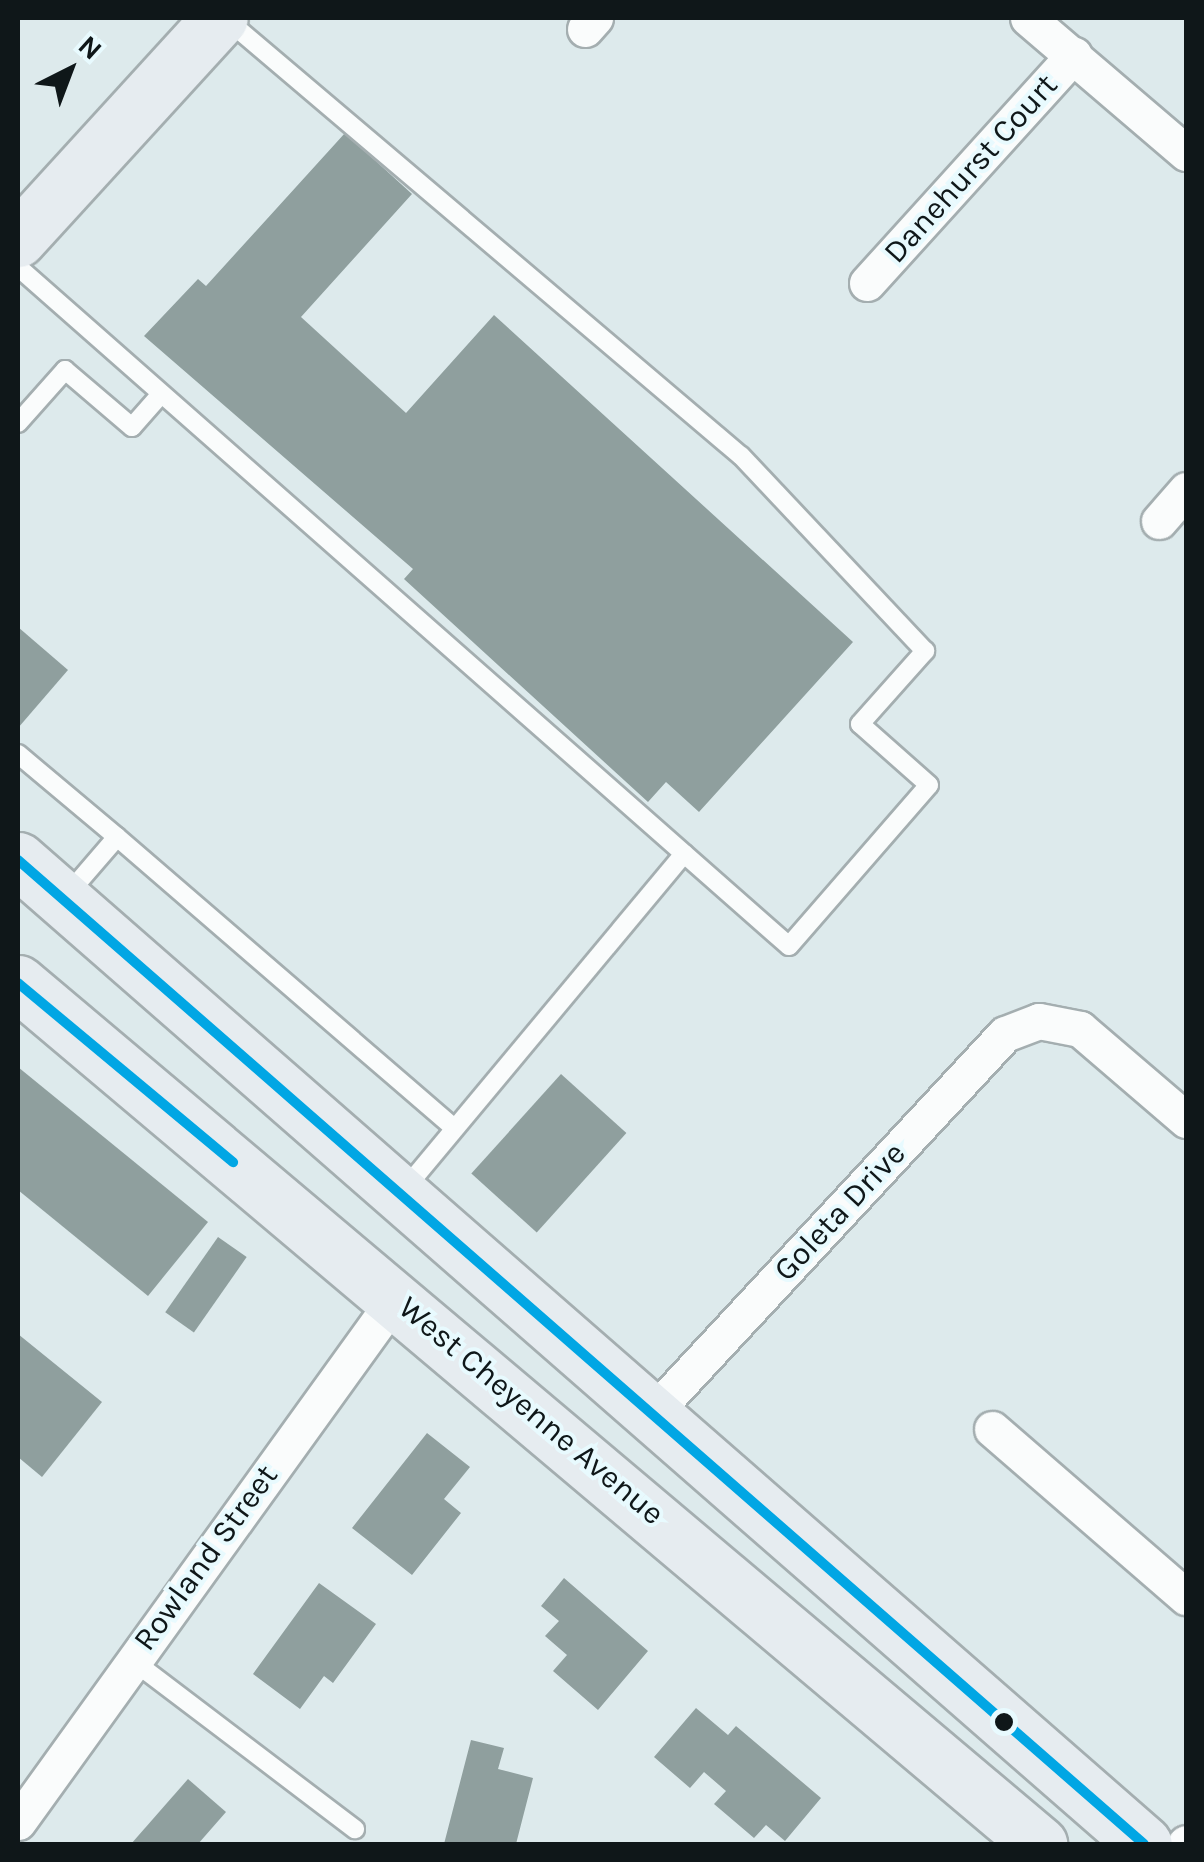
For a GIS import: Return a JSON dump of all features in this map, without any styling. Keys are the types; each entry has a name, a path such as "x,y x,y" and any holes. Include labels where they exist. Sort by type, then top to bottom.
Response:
{"main road":[{"path":"18,239 222,18"},
{"path":"18,860 1144,1844"},
{"name":"West Cheyenne Avenue","path":"18,983 397,1296 1040,1844"},
{"path":"812,1650 869,1674 1092,1844"}],"street":[{"path":"1028,18 1186,153"},
{"name":"Danehurst Court","path":"867,283 1074,56"},
{"path":"1159,521 1186,490"},
{"name":"Goleta Drive","path":"650,1416 1005,1034 1039,1021 1080,1029 1186,1120"},
{"name":"Rowland Street","path":"18,1822 397,1296"},
{"path":"992,1430 1186,1597"}],"lane":[{"path":"18,268 789,946 929,785 860,724 924,651 741,456 222,18"},
{"path":"18,423 64,370 132,427 160,394"},
{"path":"18,754 452,1126"},
{"path":"64,900 117,837"},
{"path":"398,1196 452,1126 684,854"},
{"path":"132,1660 355,1829"}],"building":[{"path":"345,133 412,194 301,317 406,413 494,315 853,642 699,812 666,782 648,802 404,579 413,569 144,336 198,279 206,286"},
{"path":"18,627 68,670 18,728"},
{"path":"18,1067 208,1222 148,1296 18,1190"},
{"path":"561,1074 626,1133 537,1232 471,1174"},
{"path":"218,1237 247,1257 194,1332 165,1312"},
{"path":"18,1334 102,1402 42,1477 18,1457"},
{"path":"427,1433 470,1467 444,1499 461,1513 412,1575 352,1528"},
{"path":"564,1578 648,1651 598,1710 553,1671 567,1655 545,1636 559,1621 541,1606"},
{"path":"319,1583 376,1624 333,1683 324,1676 300,1709 253,1674"},
{"path":"696,1708 728,1735 736,1726 821,1798 785,1841 766,1825 754,1838 714,1804 726,1791 704,1772 690,1788 654,1757"},
{"path":"471,1740 504,1748 498,1769 533,1778 516,1844 444,1844"},
{"path":"188,1779 226,1812 198,1844 131,1844"}],"transit line":[{"path":"18,860 1144,1844"},
{"path":"18,983 233,1162"}]}
